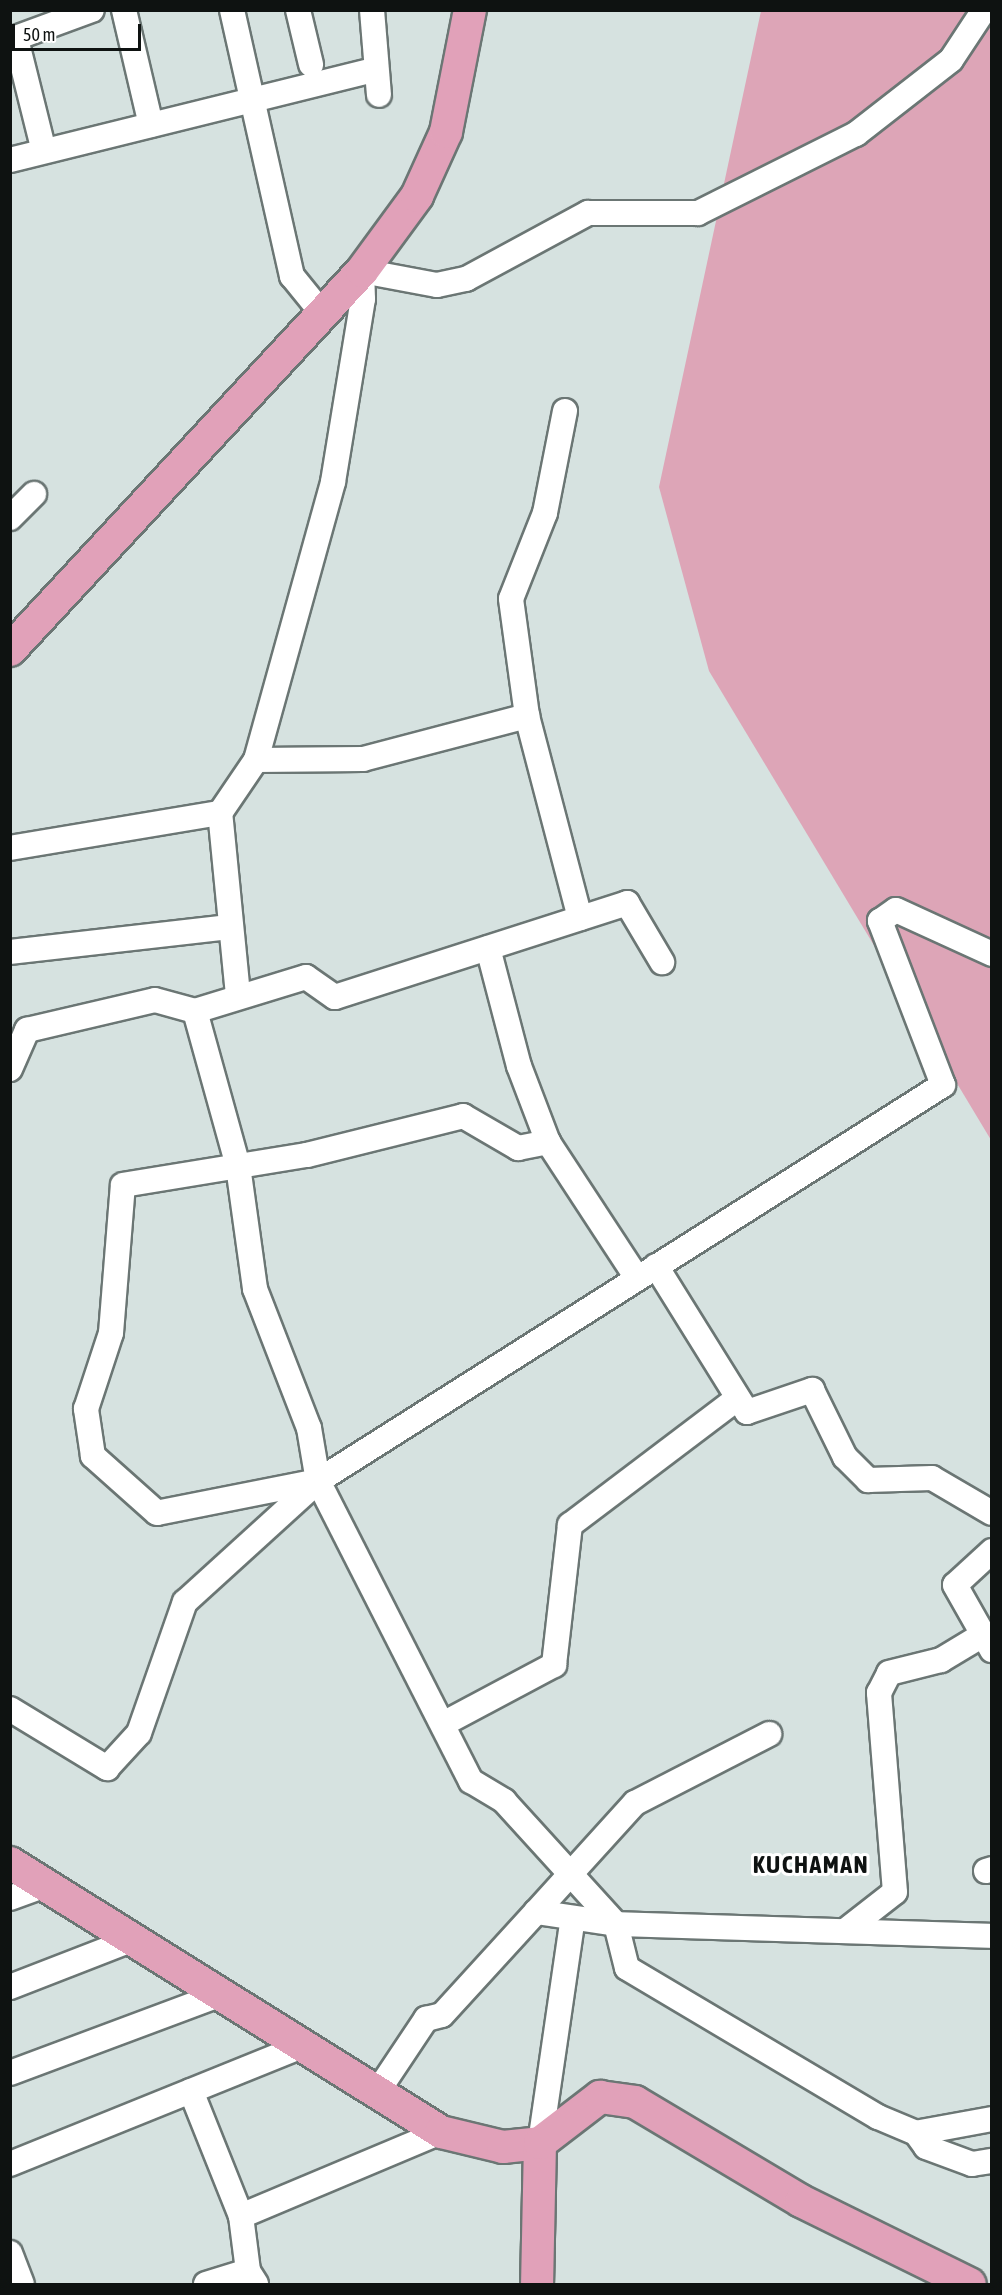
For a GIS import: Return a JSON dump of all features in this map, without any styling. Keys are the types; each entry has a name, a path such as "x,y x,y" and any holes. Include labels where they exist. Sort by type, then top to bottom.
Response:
{"main road":[{"path":"10,650 362,272 417,196 446,132 470,10"},
{"path":"10,1863 41,1887 224,1993 441,2132 502,2147 540,2143 600,2097 635,2103 801,2201 970,2284"},
{"path":"537,2284 540,2143"}],"street":[{"path":"44,152 13,40 64,14 92,10"},
{"path":"124,10 151,125"},
{"path":"232,10 292,276 322,313"},
{"path":"298,10 311,64"},
{"path":"372,10 374,70 379,95"},
{"path":"238,995 220,813 256,760 333,482 363,298 362,272 437,285 466,279 588,213 698,213 856,134 951,60 984,10"},
{"path":"10,160 374,70"},
{"path":"565,411 545,513 511,599 527,716 580,918"},
{"path":"10,518 34,494"},
{"path":"256,760 363,759 527,716"},
{"path":"10,848 220,813"},
{"path":"12,1061 27,1030 155,1000 195,1011 238,995 306,977 335,997 627,903 662,962"},
{"path":"10,1709 107,1768 140,1733 185,1602 318,1481 943,1085 880,921 896,910 992,954"},
{"path":"10,952 231,927"},
{"path":"488,948 519,1066 548,1142 646,1272 735,1400 747,1412 812,1390 845,1457 868,1480 932,1478 992,1513"},
{"path":"195,1011 238,1166 255,1289 309,1428 318,1481 471,1781 504,1801 616,1924 627,1968 878,2117 916,2133 936,2151 972,2164 992,2161"},
{"path":"318,1481 158,1513 93,1456 86,1409 111,1333 123,1185 307,1155 463,1116 518,1148 548,1142"},
{"path":"443,1724 554,1665 570,1526 735,1400"},
{"path":"844,1931 895,1892 879,1693 889,1673 940,1660 986,1643 955,1585 992,1551"},
{"path":"378,2091 426,2019 442,2015 635,1803 769,1734"},
{"path":"10,1898 41,1887"},
{"path":"536,1912 616,1924 992,1936"},
{"path":"540,2143 573,1918"},
{"path":"10,1987 134,1939"},
{"path":"10,2073 224,1993"},
{"path":"10,2164 305,2045"},
{"path":"191,2091 241,2216 252,2278 206,2284"},
{"path":"916,2133 992,2119"},
{"path":"241,2216 441,2132"},
{"path":"10,2253 22,2284"}],"shaded area":[{"path":"761,11 991,11 991,1140 709,671 659,487"}],"district":[{"name":"KUCHAMAN","path":"811,1865"}]}
